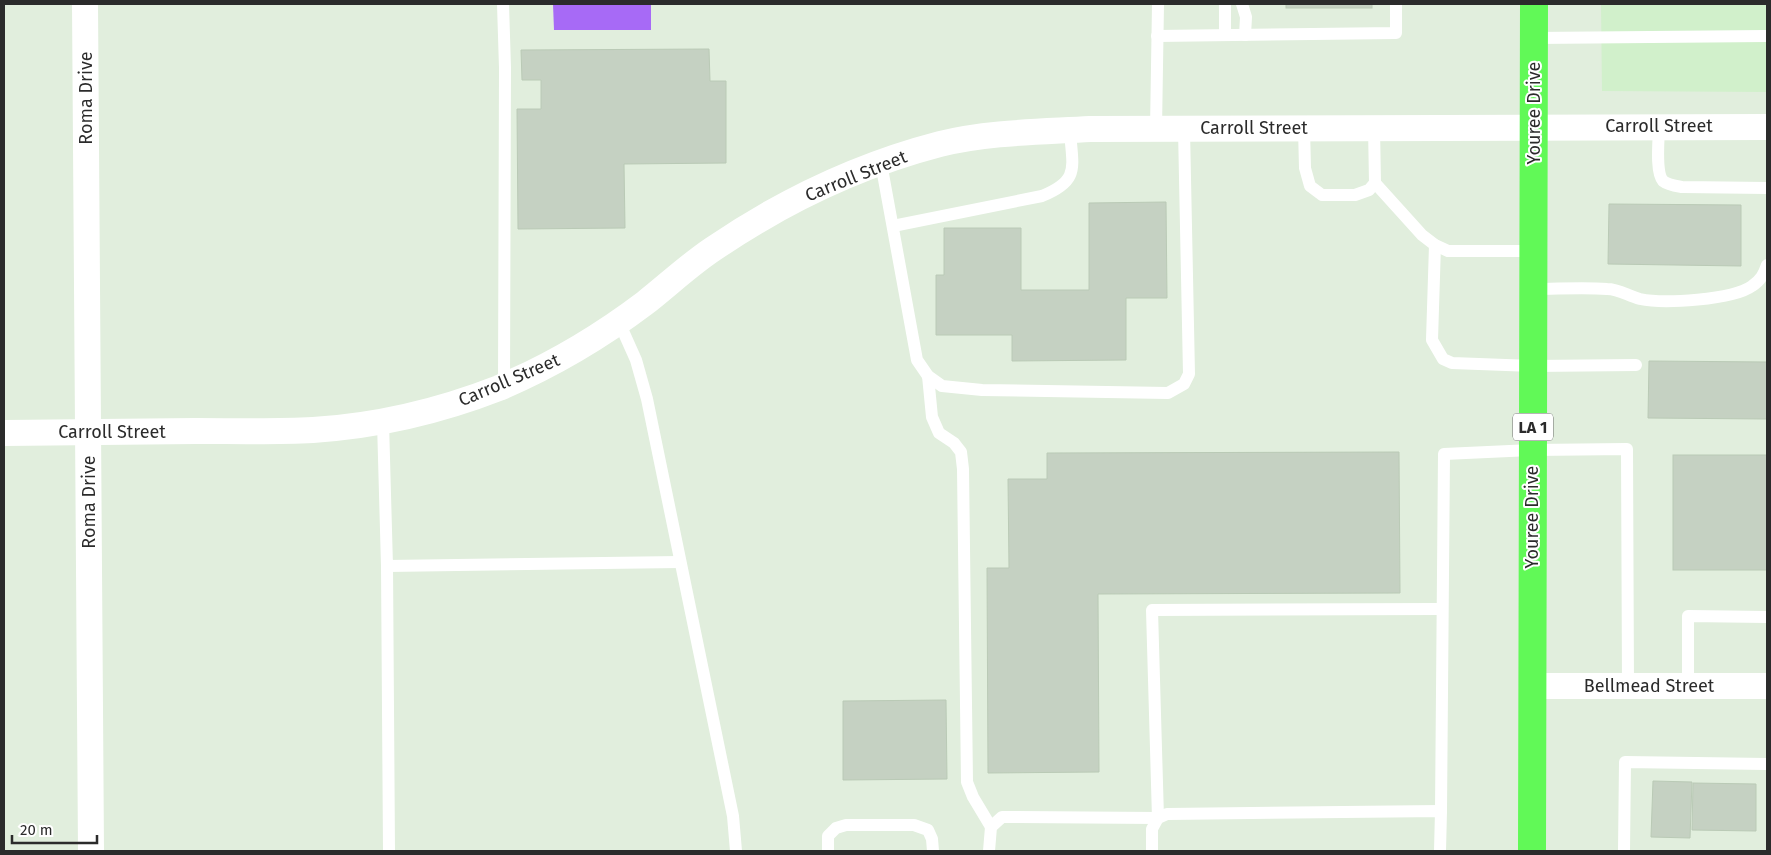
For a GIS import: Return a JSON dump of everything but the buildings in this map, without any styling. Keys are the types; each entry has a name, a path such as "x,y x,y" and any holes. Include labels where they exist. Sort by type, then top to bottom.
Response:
{"main road":[{"name":"Youree Drive","path":"1532,851 1534,4"}],"street":[{"name":"Roma Drive","path":"86,4 92,851"},
{"name":"Carroll Street","path":"4,433 312,430 383,422 466,400 504,385 573,352 619,322 712,250 784,206 861,170 940,144 1024,132 1070,130 1767,126"},
{"name":"Bellmead Street","path":"1532,686 1767,686"}],"lane":[{"path":"503,4 505,68 504,385"},
{"path":"1156,129 1158,4"},
{"path":"1225,4 1225,35"},
{"path":"1242,4 1246,17 1246,35"},
{"path":"1246,17 1253,4"},
{"path":"1158,36 1396,34 1396,4"},
{"path":"1534,38 1767,36"},
{"path":"1659,126 1659,174 1663,181 1672,186 1682,187 1767,188"},
{"path":"1304,128 1305,168 1310,186 1322,195 1356,195 1369,190 1375,183"},
{"path":"1374,128 1375,183 1422,235 1435,245 1448,250 1534,251"},
{"path":"881,163 917,360 928,376 942,386 982,390 1168,393 1184,384 1189,374 1184,129"},
{"path":"892,226 1042,196 1059,189 1068,181 1072,171 1070,130"},
{"path":"1435,245 1432,340 1443,359 1452,363 1533,366 1636,365"},
{"path":"1534,289 1609,289 1640,299 1706,299 1736,294 1752,287 1763,278 1767,265"},
{"path":"619,322 636,360 647,399 733,816 736,851"},
{"path":"928,376 932,417 939,433 954,443 961,452 964,469 967,782 973,797 991,827 989,851"},
{"path":"383,422 387,566 389,851"},
{"path":"1440,851 1444,454 1533,450 1627,449 1628,686"},
{"path":"387,566 680,562"},
{"path":"1152,851 1152,829 1158,818 1152,610 1442,609"},
{"path":"1688,686 1688,616 1767,617"},
{"path":"1624,851 1625,762 1767,764"},
{"path":"991,827 1002,817 1158,818 1167,814 1441,811"},
{"path":"828,851 828,836 836,828 846,825 914,825 928,830 934,851"}],"shaded area":[{"path":"553,4 651,4 651,30 554,30"},
{"path":"1601,4 1767,4 1767,92 1602,91"}]}
